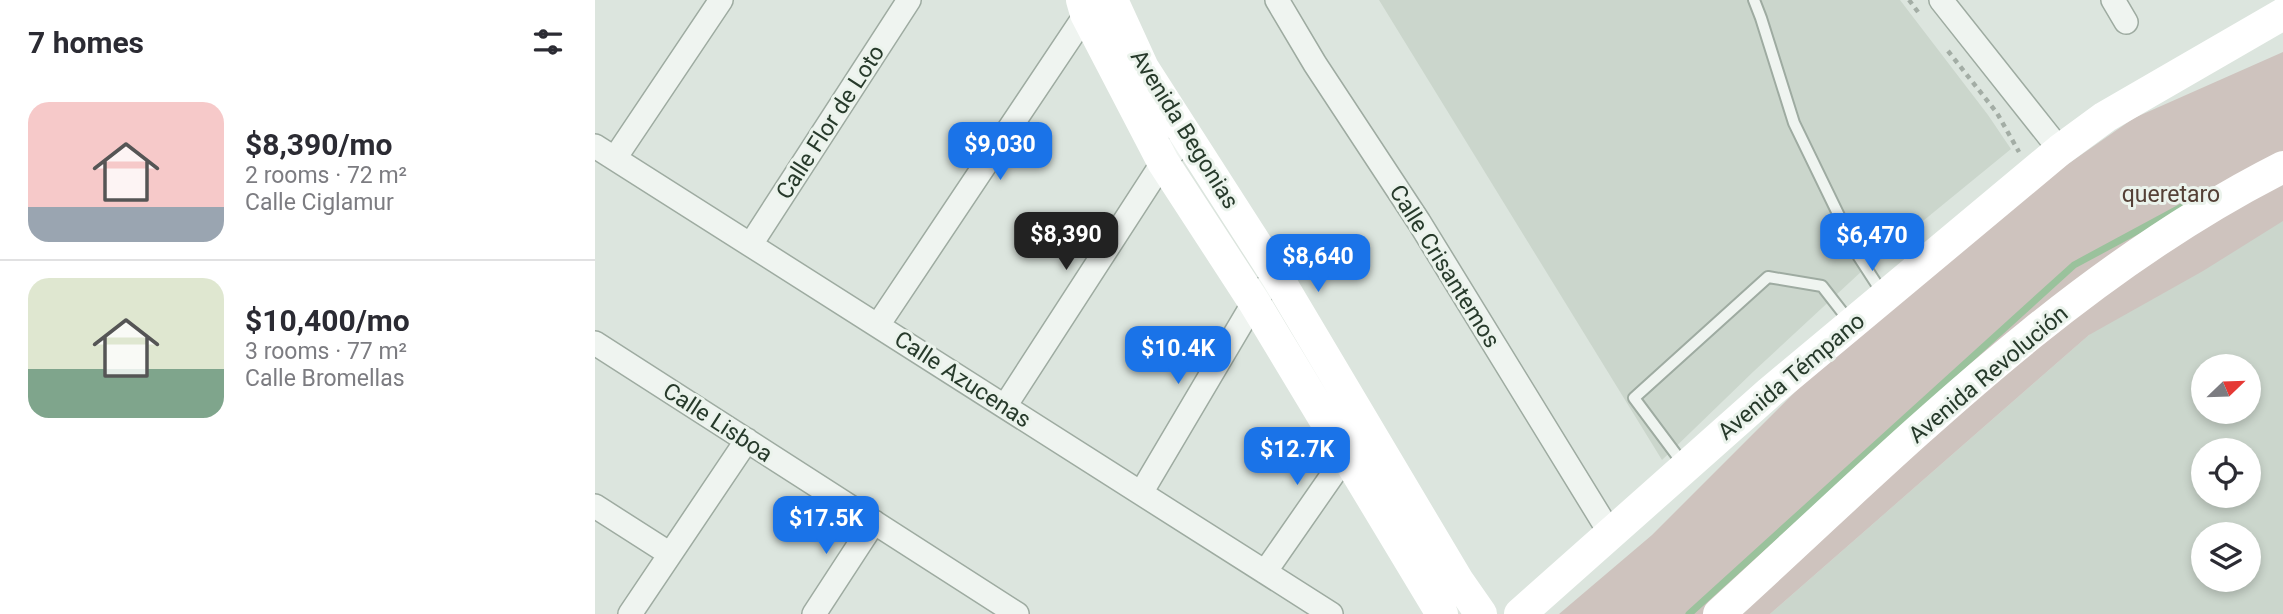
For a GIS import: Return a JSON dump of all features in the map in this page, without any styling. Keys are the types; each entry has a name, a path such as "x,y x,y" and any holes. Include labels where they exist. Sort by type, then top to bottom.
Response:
{"main road":[{"name":"Avenida Begonias","path":"1096,4 1143,68 1276,275 1458,582 1481,614"},
{"name":"Avenida Begonias","path":"1096,4 1163,162 1254,302 1442,614"},
{"name":"Avenida Témpano","path":"1520,614 1851,324 2060,150 2105,117 2283,14"},
{"name":"Avenida Revolución","path":"1719,614 1989,368 2113,271 2233,192 2283,167"}],"street":[{"path":"615,158 722,0"},
{"name":"Calle Flor de Loto","path":"751,244 909,0"},
{"name":"Calle Crisantemos","path":"1277,0 1315,64 1419,222 1610,533"},
{"path":"1941,0 2060,150"},
{"path":"2113,0 2126,22"},
{"path":"878,325 1096,4"},
{"path":"1006,406 1163,162 1188,137"},
{"name":"Calle Azucenas","path":"595,146 1331,614"},
{"path":"1141,493 1254,302 1276,275"},
{"name":"Calle Lisboa","path":"595,343 1017,614"},
{"path":"1265,572 1366,428"},
{"path":"630,614 747,440"},
{"path":"595,506 670,554"},
{"path":"814,614 874,523"}],"lane":[{"path":"1753,0 1794,123 1859,257 1885,296"},
{"path":"1685,467 1634,398 1768,276 1822,286 1851,324"}],"path":[{"path":"1909,0 1925,21"},
{"path":"1941,41 1997,113 2031,174"}],"shaded area":[{"path":"1379,0 1900,0 2011,149 1863,270 1662,460"},
{"path":"2283,212 2283,614 1770,614 2146,285"}],"green space":[{"name":"queretaro","path":"2283,52 2283,221 2203,271 2089,335 1770,614 1559,614 1652,535 1920,267 2134,118"}],"waterway":[{"path":"1689,614 2074,265 2187,204"}]}
